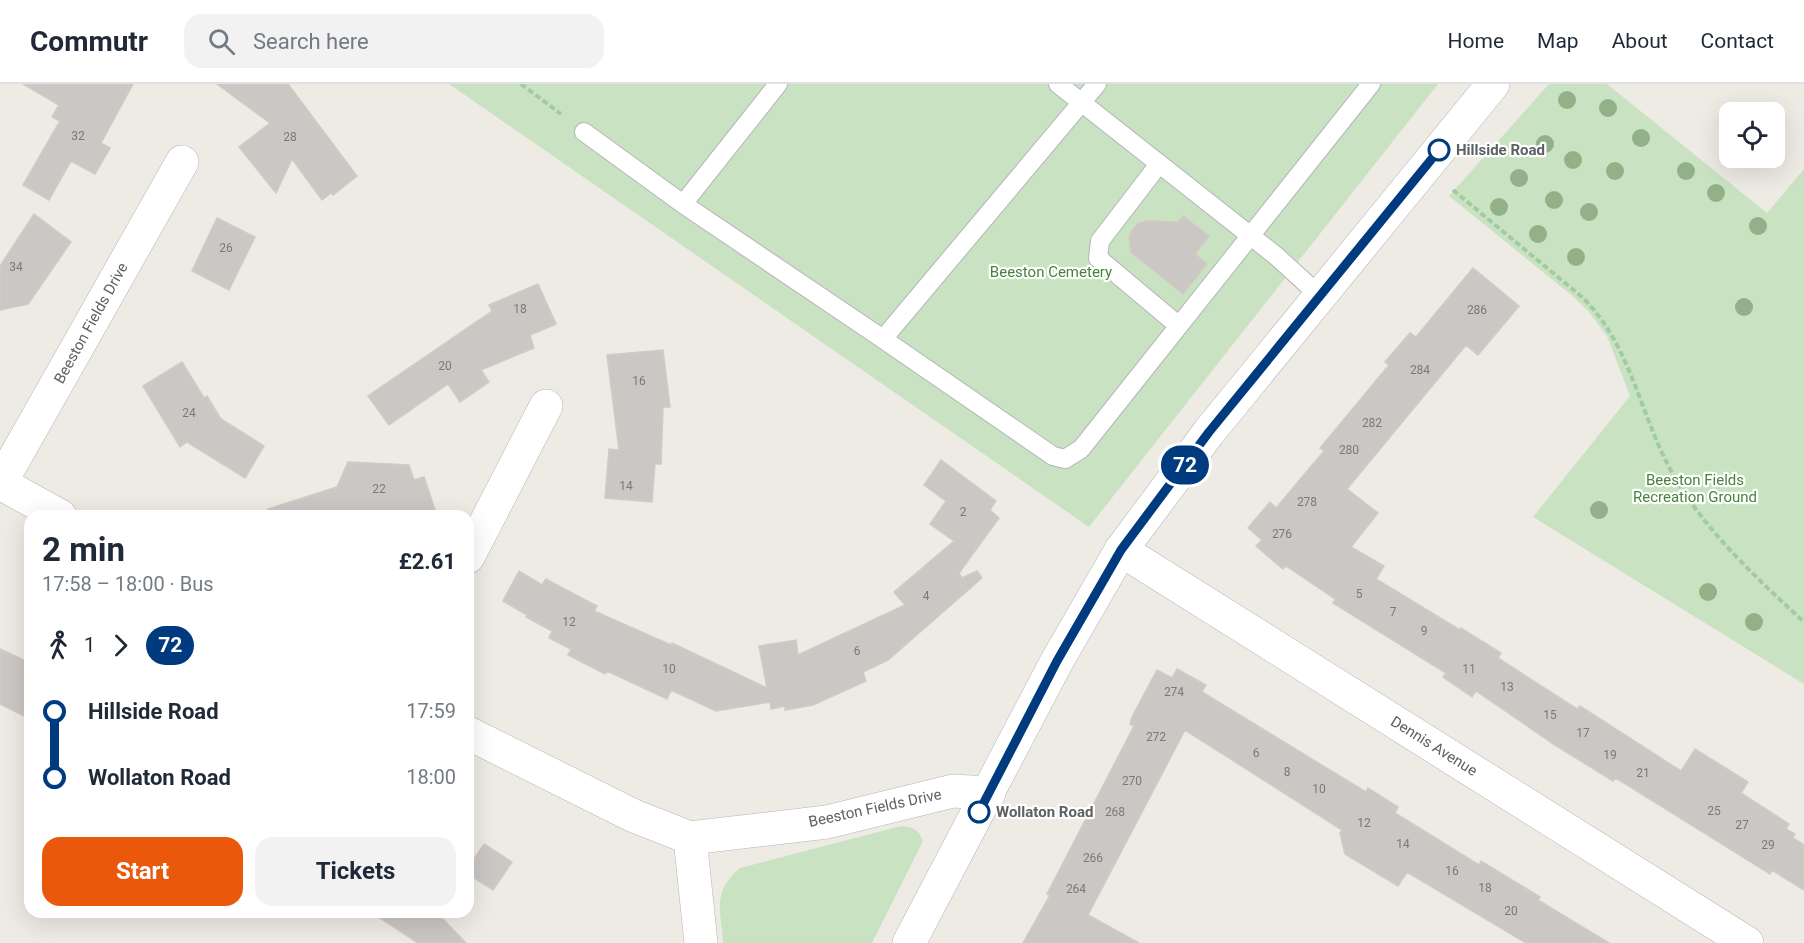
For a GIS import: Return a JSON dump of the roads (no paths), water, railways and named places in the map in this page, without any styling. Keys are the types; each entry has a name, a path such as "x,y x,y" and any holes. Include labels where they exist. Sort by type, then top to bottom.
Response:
{"street":[{"path":"909,943 1057,661 1121,550 1209,432 1493,84"},
{"name":"Beeston Fields Drive","path":"49,510 0,484 182,162"},
{"path":"474,545 546,406"},
{"name":"Dennis Avenue","path":"1121,550 1747,943"},
{"name":"Beeston Fields Drive","path":"474,736 634,816 690,838 827,822 953,791 989,793"},
{"path":"690,838 700,943"}],"lane":[{"path":"683,204 778,84"},
{"path":"1058,84 1293,270 1320,296"},
{"path":"883,339 1097,84"},
{"path":"584,132 683,204 1053,456 1065,459 1081,449 1371,84"},
{"path":"1159,164 1100,241 1098,258 1179,326"}],"place":[{"name":"Hillside Road","path":"1439,150"},
{"name":"Wollaton Road","path":"979,812"}],"park label":[{"name":"Beeston Cemetery","path":"1051,272"},
{"name":"Beeston Fields Recreation Ground","path":"1695,488"}]}
